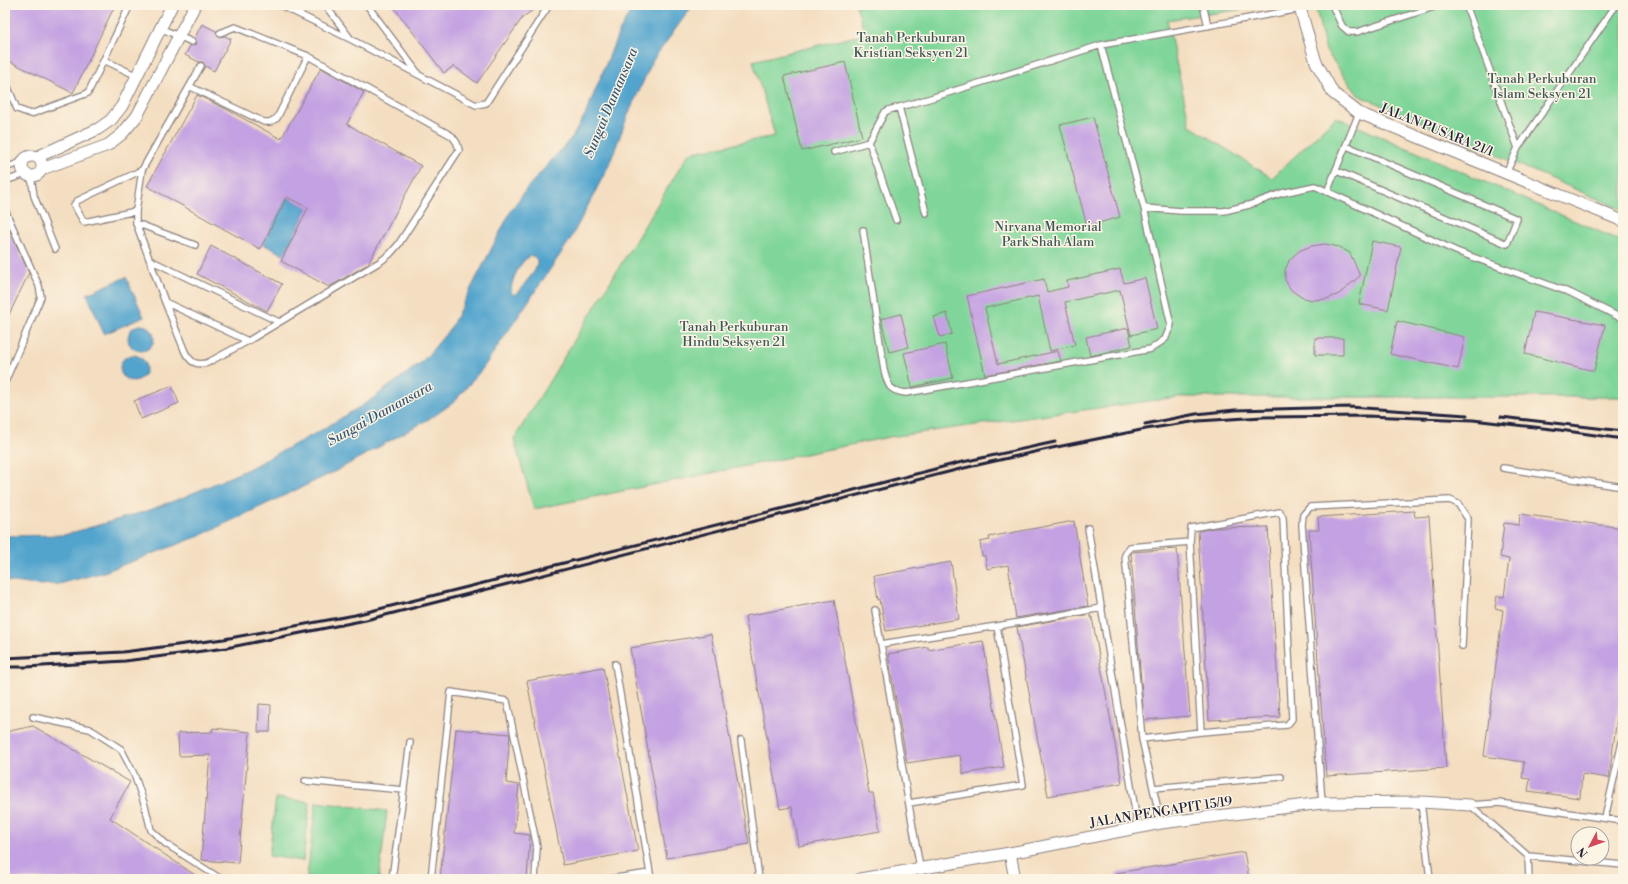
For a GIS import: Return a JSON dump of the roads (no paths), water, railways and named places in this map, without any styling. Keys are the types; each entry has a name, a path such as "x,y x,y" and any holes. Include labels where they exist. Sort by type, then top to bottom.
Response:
{"street":[{"path":"172,5 122,106 111,120 98,129 37,157 27,157 22,162 22,169 29,175 38,174 42,169 108,145 122,134 137,116 195,5"},
{"name":"JALAN PUSARA 21/1","path":"1299,7 1316,62 1333,93 1359,113 1623,221"},
{"path":"37,157 42,162 42,169"},
{"name":"JALAN PENGAPIT 15/19","path":"860,879 1010,853 1161,823 1322,803 1421,802 1470,805"},
{"path":"1010,853 1015,879"}],"lane":[{"path":"5,80 17,109 31,114 88,93 130,5"},
{"path":"280,5 287,7 352,40 476,105 486,102 549,5"},
{"path":"325,5 352,40"},
{"path":"367,5 418,74"},
{"path":"1203,5 1208,26"},
{"path":"1332,5 1342,26 1349,32 1357,32 1440,5"},
{"path":"1466,5 1518,148"},
{"path":"1506,173 1518,148 1616,5"},
{"path":"834,152 869,142 885,112 899,107 1101,45 1208,26 1299,7"},
{"path":"201,66 142,170 136,211 136,223 185,352 194,364 201,365 248,341 381,261 390,254 398,245 459,150 457,143 452,136 308,56 235,27 220,33"},
{"path":"160,28 192,42"},
{"path":"863,230 884,370 888,386 895,392 906,393 1151,349 1165,339 1171,325 1144,208 1101,45"},
{"path":"190,87 264,122 270,122 277,118 308,56"},
{"path":"104,60 137,76"},
{"path":"899,107 926,213"},
{"path":"1327,192 1347,146 1359,113"},
{"path":"869,142 896,220"},
{"path":"1337,170 1507,244 1517,219 1347,146"},
{"path":"5,168 22,162"},
{"path":"136,211 84,222 74,205 77,201 142,170"},
{"path":"5,181 29,175 34,196 55,249"},
{"path":"1144,208 1181,211 1224,211 1249,206 1282,193 1315,186 1456,251 1571,293 1623,319"},
{"path":"5,210 39,286 41,297 5,382"},
{"path":"136,223 195,245"},
{"path":"150,260 279,322"},
{"path":"165,302 248,341"},
{"path":"1503,468 1623,487"},
{"path":"1322,803 1302,525 1303,515 1310,507 1450,500 1458,504 1468,519 1462,646"},
{"path":"1142,740 1201,732 1287,725 1292,720 1283,518 1280,512 1191,528 1190,542 1201,732"},
{"path":"1088,528 1138,828"},
{"path":"1161,823 1142,740 1125,555 1130,547 1190,542"},
{"path":"881,644 1102,608"},
{"path":"875,610 920,868"},
{"path":"909,803 1023,785 997,626"},
{"path":"615,664 651,879"},
{"path":"431,879 451,692 507,701 537,847 535,879"},
{"path":"33,717 90,729 121,749 134,774 145,806 150,830 166,844 221,879"},
{"path":"1605,818 1623,738"},
{"path":"741,740 758,879"},
{"path":"392,879 410,742"},
{"path":"1153,788 1282,777"},
{"path":"305,781 404,790"},
{"path":"1421,802 1430,879"},
{"path":"1470,805 1499,803 1623,821"},
{"path":"1470,805 1528,856 1623,864"},
{"path":"1528,856 1529,879"},
{"path":"609,879 650,873"}],"water":[{"name":"Sungai Damansara","path":"634,5 693,5 653,60 628,115 609,165 570,240 483,368 454,402 434,416 336,471 197,537 104,572 59,584 38,585 5,581 5,536 64,535 147,511 184,497 246,470 318,432 368,402 423,361 450,329 512,209 527,188 573,136 586,113 619,32","holes":["533,256 537,260 537,266 534,272 514,295 511,292 511,287 517,271 526,258"]},
{"path":"287,197 308,208 284,255 263,244"},
{"path":"126,277 144,317 104,334 87,294"},
{"path":"141,325 150,329 154,338 150,347 141,351 132,347 128,338 132,329"},
{"path":"133,355 142,359 146,368 142,377 133,381 124,377 120,368 124,359"}],"railway":[{"path":"1145,424 1196,414 1235,410 1349,407 1467,415"},
{"path":"5,667 125,661 226,648 366,620 960,469 1146,429 1198,421 1263,417 1366,416 1473,420 1623,439"},
{"path":"1501,417 1623,431"},
{"path":"5,658 123,652 224,639 355,615 958,463 1055,442"}],"park label":[{"name":"Tanah Perkuburan Kristian Seksyen 21","path":"911,46"},
{"name":"Tanah Perkuburan Islam Seksyen 21","path":"1542,86"},
{"name":"Nirvana Memorial Park Shah Alam","path":"1048,234"},
{"name":"Tanah Perkuburan Hindu Seksyen 21","path":"734,334"}]}
